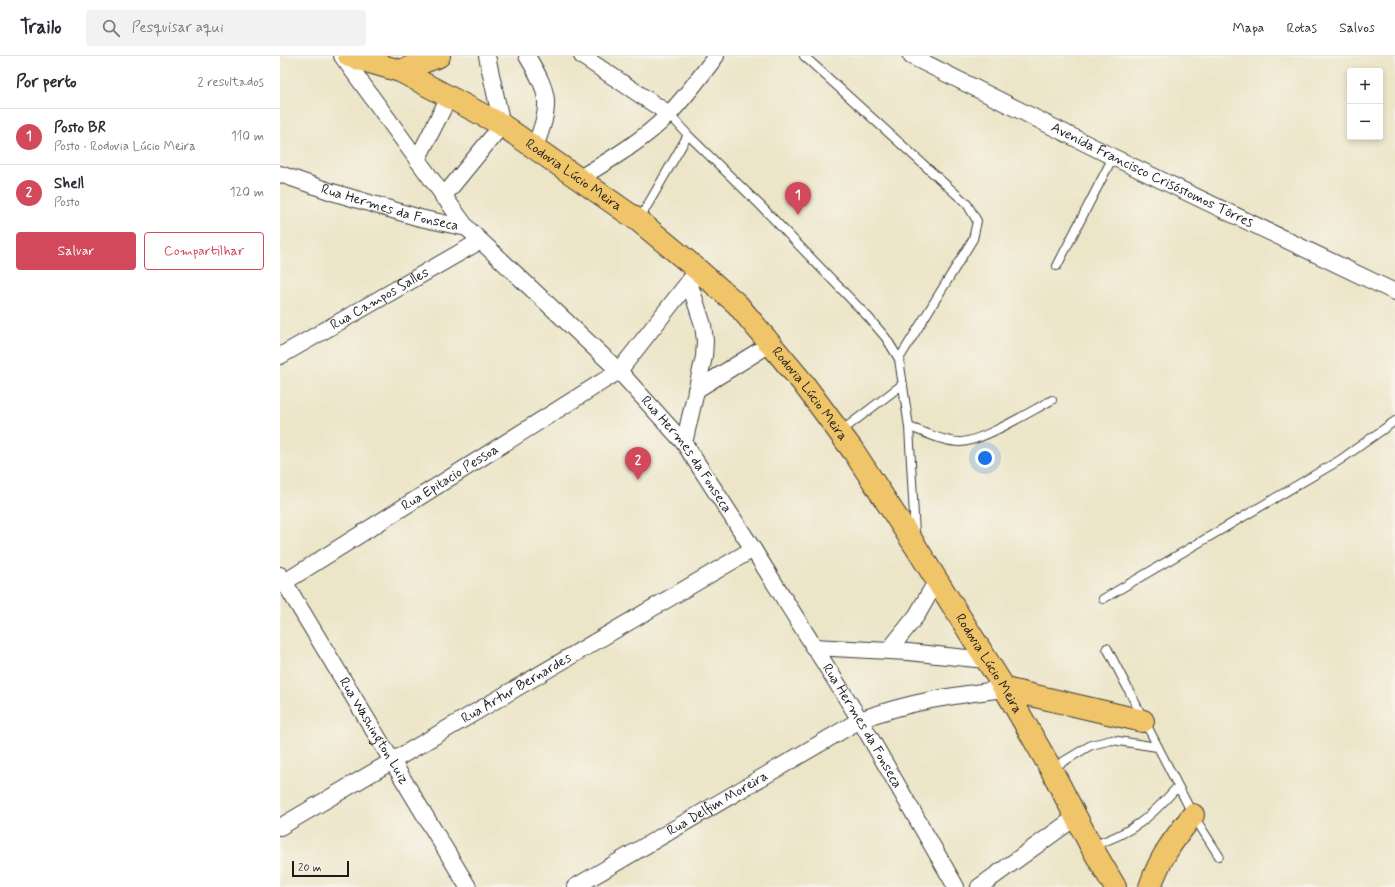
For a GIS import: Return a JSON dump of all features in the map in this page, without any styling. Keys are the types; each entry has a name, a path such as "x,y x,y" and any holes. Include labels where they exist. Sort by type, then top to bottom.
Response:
{"highway":[{"name":"Rodovia Lúcio Meira","path":"348,56 400,71 502,125 638,221 693,276 737,304 803,383 839,432 916,547 1005,689 1051,769 1091,846 1115,887"},
{"path":"400,71 439,56"},
{"path":"1005,689 1143,721"},
{"path":"1150,887 1158,866 1171,842 1193,815"}],"street":[{"path":"342,56 467,228"},
{"path":"443,197 502,125 487,56"},
{"path":"527,56 543,86 547,104 545,120 535,147"},
{"path":"582,56 669,114"},
{"path":"578,179 623,152 669,114 693,87 716,56"},
{"name":"Avenida Francisco Crisóstomos Tôrres","path":"912,56 941,62 1113,157 1395,292"},
{"path":"417,160 449,97"},
{"name":"Rua Hermes da Fonseca","path":"280,174 332,192 420,218 467,228 619,371 684,443 860,720 956,887"},
{"name":"Rua Campos Salles","path":"280,356 480,241"},
{"path":"684,443 705,341 693,276"},
{"name":"Rua Epitacio Pessoa","path":"281,581 619,371 693,276"},
{"path":"696,390 770,344"},
{"name":"Rua Artur Bernardes","path":"280,827 392,763 752,549"},
{"path":"889,650 918,615 937,580"},
{"name":"Rua Washington Luiz","path":"281,581 468,887"},
{"path":"814,647 889,650 986,660"},
{"name":"Rua Delfim Moreira","path":"575,887 860,720 883,711 927,700 1005,689"},
{"path":"979,887 1076,817"}],"lane":[{"path":"804,56 967,204 977,221 973,239 899,359"},
{"path":"669,114 688,135 760,205 869,318 886,338 899,359 909,427 916,547"},
{"path":"638,221 688,135"},
{"path":"1056,266 1113,157"},
{"path":"839,432 903,384"},
{"path":"909,427 959,442 975,440 1052,400"},
{"path":"1103,599 1340,460 1395,420"},
{"path":"1107,648 1143,721 1193,815 1219,856"},
{"path":"1051,769 1091,745 1112,740 1157,747"},
{"path":"1091,846 1118,837 1141,824 1157,810 1178,786"}],"place":[{"name":"Posto BR","path":"798,215"},
{"name":"Shell","path":"638,480"}]}
